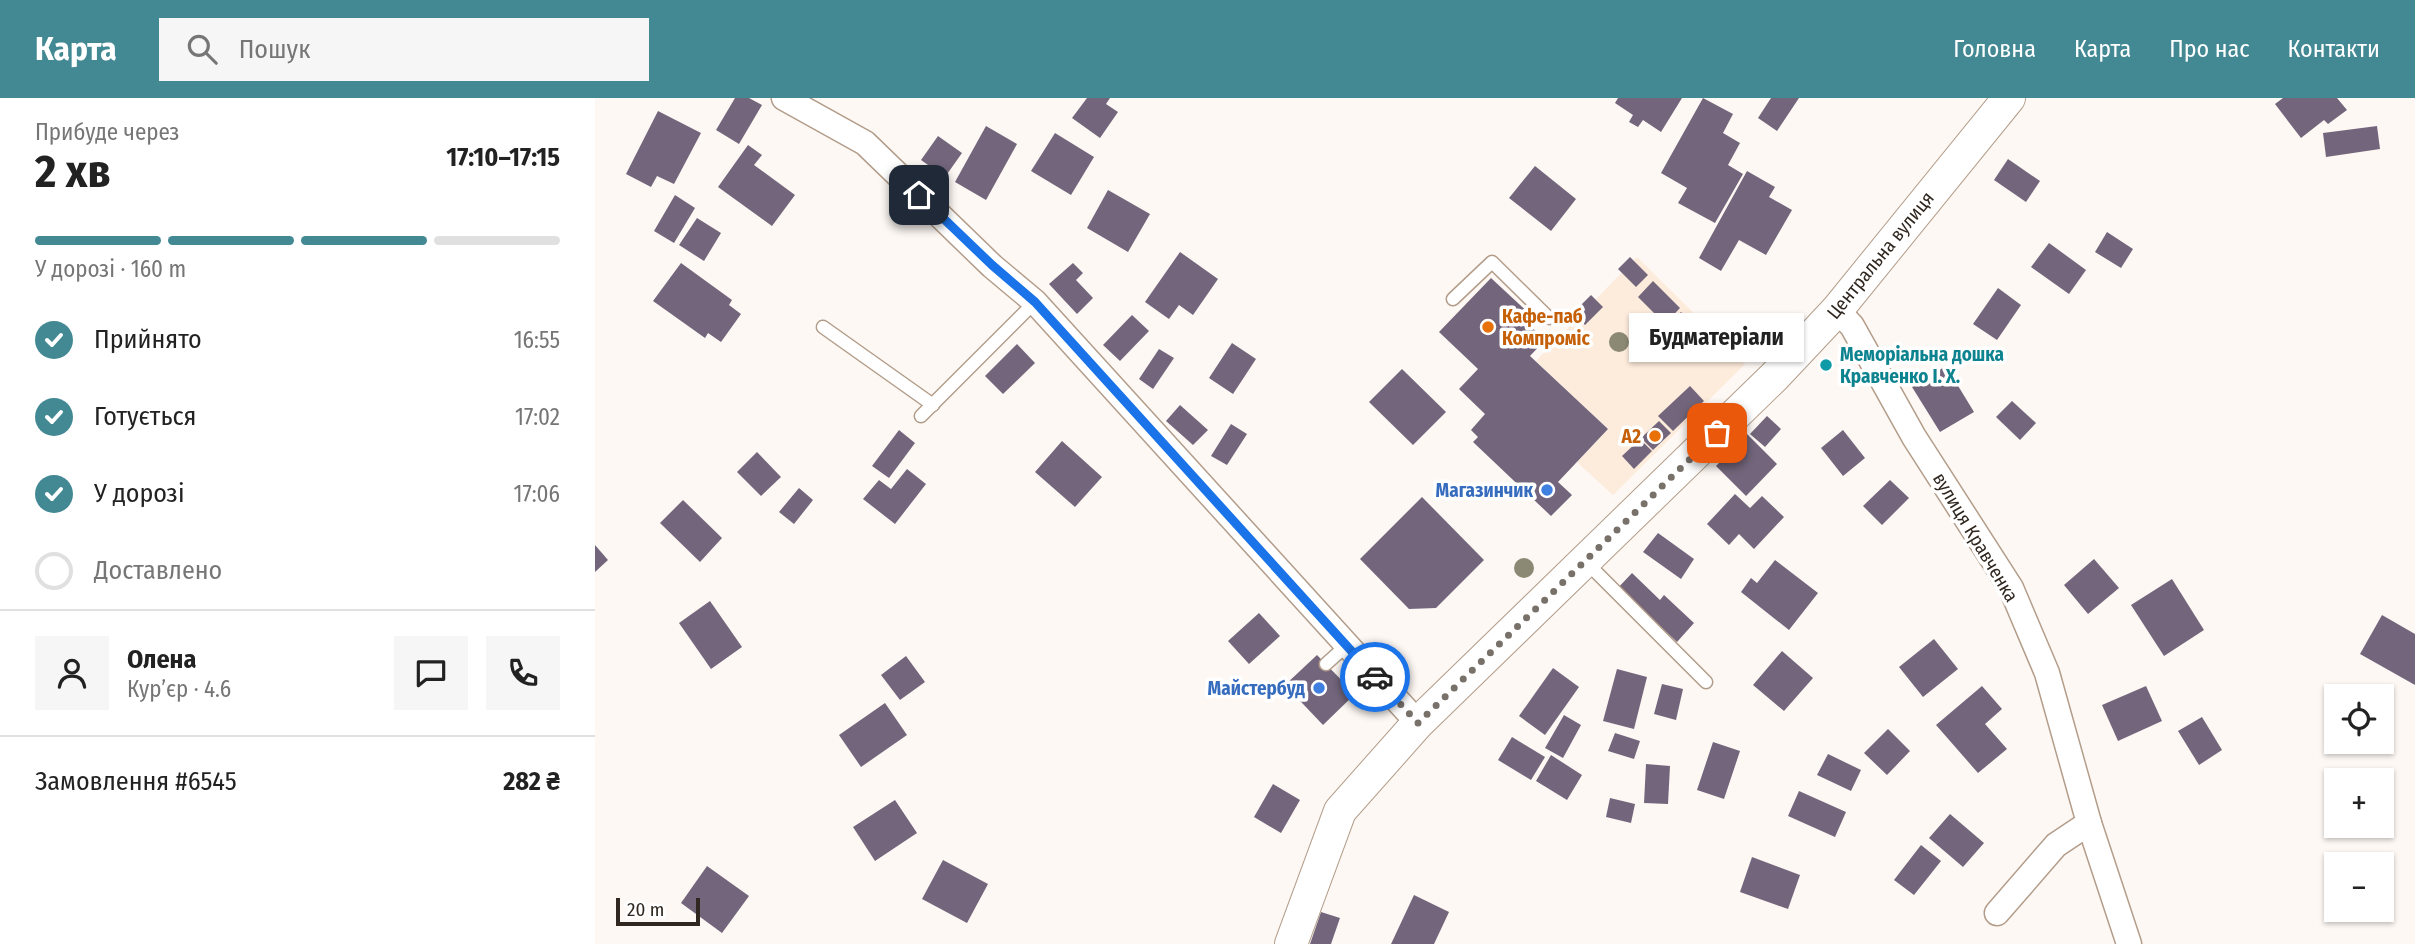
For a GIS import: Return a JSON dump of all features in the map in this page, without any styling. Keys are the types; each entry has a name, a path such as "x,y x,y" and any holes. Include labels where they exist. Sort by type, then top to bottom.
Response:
{"street":[{"path":"784,98 865,143 992,265 1035,302 1418,723"},
{"name":"Центральна вулиця","path":"1291,944 1340,811 1418,723 1774,377 1837,310 2000,103"},
{"name":"вулиця Кравченка","path":"1837,310 1852,326 1915,438 2011,588 2047,673 2089,823 2129,944"},
{"path":"1997,913 2056,845 2089,823"}],"lane":[{"path":"1453,299 1492,262 1549,318"},
{"path":"921,416 1035,302"},
{"path":"823,327 933,405"},
{"path":"1586,562 1706,682"},
{"path":"1326,664 1347,645"}],"shaded area":[{"path":"1637,257 1745,364 1613,495 1577,462 1608,429 1536,361"}],"building":[{"path":"735,98 749,98 762,105 739,144 716,130"},
{"path":"1087,98 1110,98 1106,104 1118,112 1100,138 1072,118"},
{"path":"1618,98 1682,98 1661,132 1643,120 1638,127 1629,122 1633,115 1615,103"},
{"path":"1703,98 1733,114 1723,133 1740,143 1728,165 1743,174 1715,223 1678,203 1687,188 1661,173"},
{"path":"1771,98 1799,98 1777,131 1758,118"},
{"path":"2283,98 2337,98 2347,110 2328,124 2324,120 2301,138 2275,104"},
{"path":"658,111 701,133 674,184 657,176 651,187 626,174"},
{"path":"986,126 1017,144 986,200 955,182"},
{"path":"2377,126 2380,149 2326,157 2323,133"},
{"path":"1055,133 1094,157 1071,195 1031,171"},
{"path":"938,136 962,153 945,177 921,160"},
{"path":"748,145 762,155 754,165 795,195 772,226 718,187"},
{"path":"2008,159 2040,181 2026,202 1994,180"},
{"path":"1535,166 1576,199 1551,231 1509,198"},
{"path":"1747,171 1775,187 1769,197 1792,210 1766,255 1739,240 1721,271 1699,258"},
{"path":"1108,190 1150,214 1128,252 1087,228"},
{"path":"675,195 695,208 674,243 654,231"},
{"path":"697,218 721,233 704,261 679,245"},
{"path":"2107,232 2133,249 2121,268 2095,252"},
{"path":"2049,243 2086,270 2069,294 2031,267"},
{"path":"1180,252 1218,279 1193,315 1179,305 1169,319 1145,302"},
{"path":"1630,257 1648,275 1636,287 1618,269"},
{"path":"681,263 732,300 729,305 741,314 721,342 708,333 705,338 653,301"},
{"path":"1073,263 1083,273 1076,280 1093,298 1077,314 1049,284"},
{"path":"1491,278 1531,315 1525,321 1545,340 1530,356 1608,429 1558,482 1572,495 1551,516 1473,442 1478,437 1471,430 1485,414 1459,389 1478,369 1439,332"},
{"path":"1653,281 1680,308 1665,324 1638,297"},
{"path":"1998,288 2021,305 1997,340 1973,324"},
{"path":"1591,295 1603,307 1585,325 1573,313"},
{"path":"1681,312 1699,329 1687,341 1669,323"},
{"path":"1132,315 1149,331 1120,361 1103,345"},
{"path":"1232,343 1256,359 1233,394 1209,378"},
{"path":"1017,344 1035,363 1003,394 985,376"},
{"path":"1159,349 1174,358 1153,389 1139,379"},
{"path":"1946,366 1974,412 1940,432 1912,387"},
{"path":"1402,369 1446,412 1413,445 1369,402"},
{"path":"1690,386 1704,401 1673,431 1658,416"},
{"path":"2012,401 2036,423 2020,440 1996,417"},
{"path":"1180,405 1208,430 1193,445 1166,421"},
{"path":"1767,416 1781,429 1765,447 1750,434"},
{"name":"А2","path":"1659,421 1671,433 1653,450 1641,438"},
{"path":"1231,424 1247,434 1227,465 1211,456"},
{"path":"899,430 915,443 889,478 872,466"},
{"path":"1843,430 1865,458 1843,476 1821,448"},
{"path":"1747,434 1777,464 1746,496 1716,466"},
{"path":"1640,439 1652,451 1634,469 1622,456"},
{"path":"1062,441 1102,477 1075,507 1035,472"},
{"path":"757,452 781,477 761,496 737,472"},
{"path":"907,469 926,484 895,524 863,499 879,480 891,489"},
{"path":"1890,480 1909,498 1882,525 1863,506"},
{"path":"799,488 813,500 794,524 779,512"},
{"path":"1735,494 1750,508 1762,496 1784,517 1754,549 1739,534 1729,545 1707,524"},
{"path":"1422,497 1484,560 1436,608 1409,609 1360,559"},
{"path":"683,500 722,538 700,562 660,523"},
{"path":"1658,533 1694,559 1681,579 1643,552"},
{"path":"595,545 608,560 595,572"},
{"path":"2094,559 2119,588 2088,614 2064,585"},
{"path":"1775,560 1818,593 1789,630 1741,592 1751,578 1757,583"},
{"path":"1632,573 1660,600 1664,595 1694,623 1677,642 1646,613 1643,616 1616,590"},
{"path":"2172,579 2204,630 2164,656 2131,605"},
{"path":"710,601 742,647 711,669 679,623"},
{"path":"1259,613 1280,636 1249,664 1228,641"},
{"path":"2382,615 2415,634 2415,685 2360,654"},
{"path":"1934,639 1958,669 1923,697 1899,667"},
{"path":"1782,651 1813,678 1784,711 1753,685"},
{"name":"Майстербуд","path":"1317,655 1355,694 1323,725 1285,685"},
{"path":"906,656 925,682 900,700 881,675"},
{"path":"1553,668 1579,687 1545,735 1519,716"},
{"path":"1617,669 1647,677 1634,729 1603,721"},
{"path":"1662,684 1683,689 1676,720 1654,714"},
{"path":"1982,686 2002,709 1985,724 2007,749 1978,773 1936,725"},
{"path":"2146,686 2162,721 2118,741 2102,705"},
{"path":"885,703 907,735 861,767 839,735"},
{"path":"1564,715 1581,725 1563,758 1545,748"},
{"path":"2202,717 2222,750 2199,765 2178,731"},
{"path":"1888,729 1910,751 1887,775 1864,753"},
{"path":"1615,733 1640,741 1634,759 1608,751"},
{"path":"1512,737 1545,757 1531,780 1498,760"},
{"path":"1713,742 1740,751 1724,799 1697,790"},
{"path":"1828,754 1861,770 1851,791 1817,775"},
{"path":"1551,755 1582,775 1567,800 1536,781"},
{"path":"1646,764 1670,766 1668,804 1644,803"},
{"path":"1273,784 1300,800 1281,833 1254,817"},
{"path":"1799,791 1846,812 1835,837 1788,816"},
{"path":"1610,798 1635,804 1631,823 1606,817"},
{"path":"895,800 917,833 875,861 853,827"},
{"path":"1950,814 1984,843 1963,867 1929,838"},
{"path":"1921,845 1941,861 1914,895 1894,880"},
{"path":"1752,857 1800,875 1788,909 1740,892"},
{"path":"943,860 988,884 967,923 922,899"},
{"path":"707,866 749,896 722,933 681,903"},
{"path":"1414,895 1449,912 1434,944 1391,944"},
{"path":"1321,912 1340,918 1331,944 1310,944"}],"way so far":[{"path":"1375,677 1418,723 1717,433"}],"place":[{"name":"Кафе-паб Компроміс","path":"1488,327"},
{"name":"Меморіальна дошка Кравченко І. Х.","path":"1826,365"},
{"name":"Будматеріали","path":"1717,433"},
{"name":"А2","path":"1655,436"},
{"name":"Магазинчик","path":"1547,490"},
{"name":"Майстербуд","path":"1319,688"}],"route":[{"path":"919,195 1035,302 1375,677"}]}
